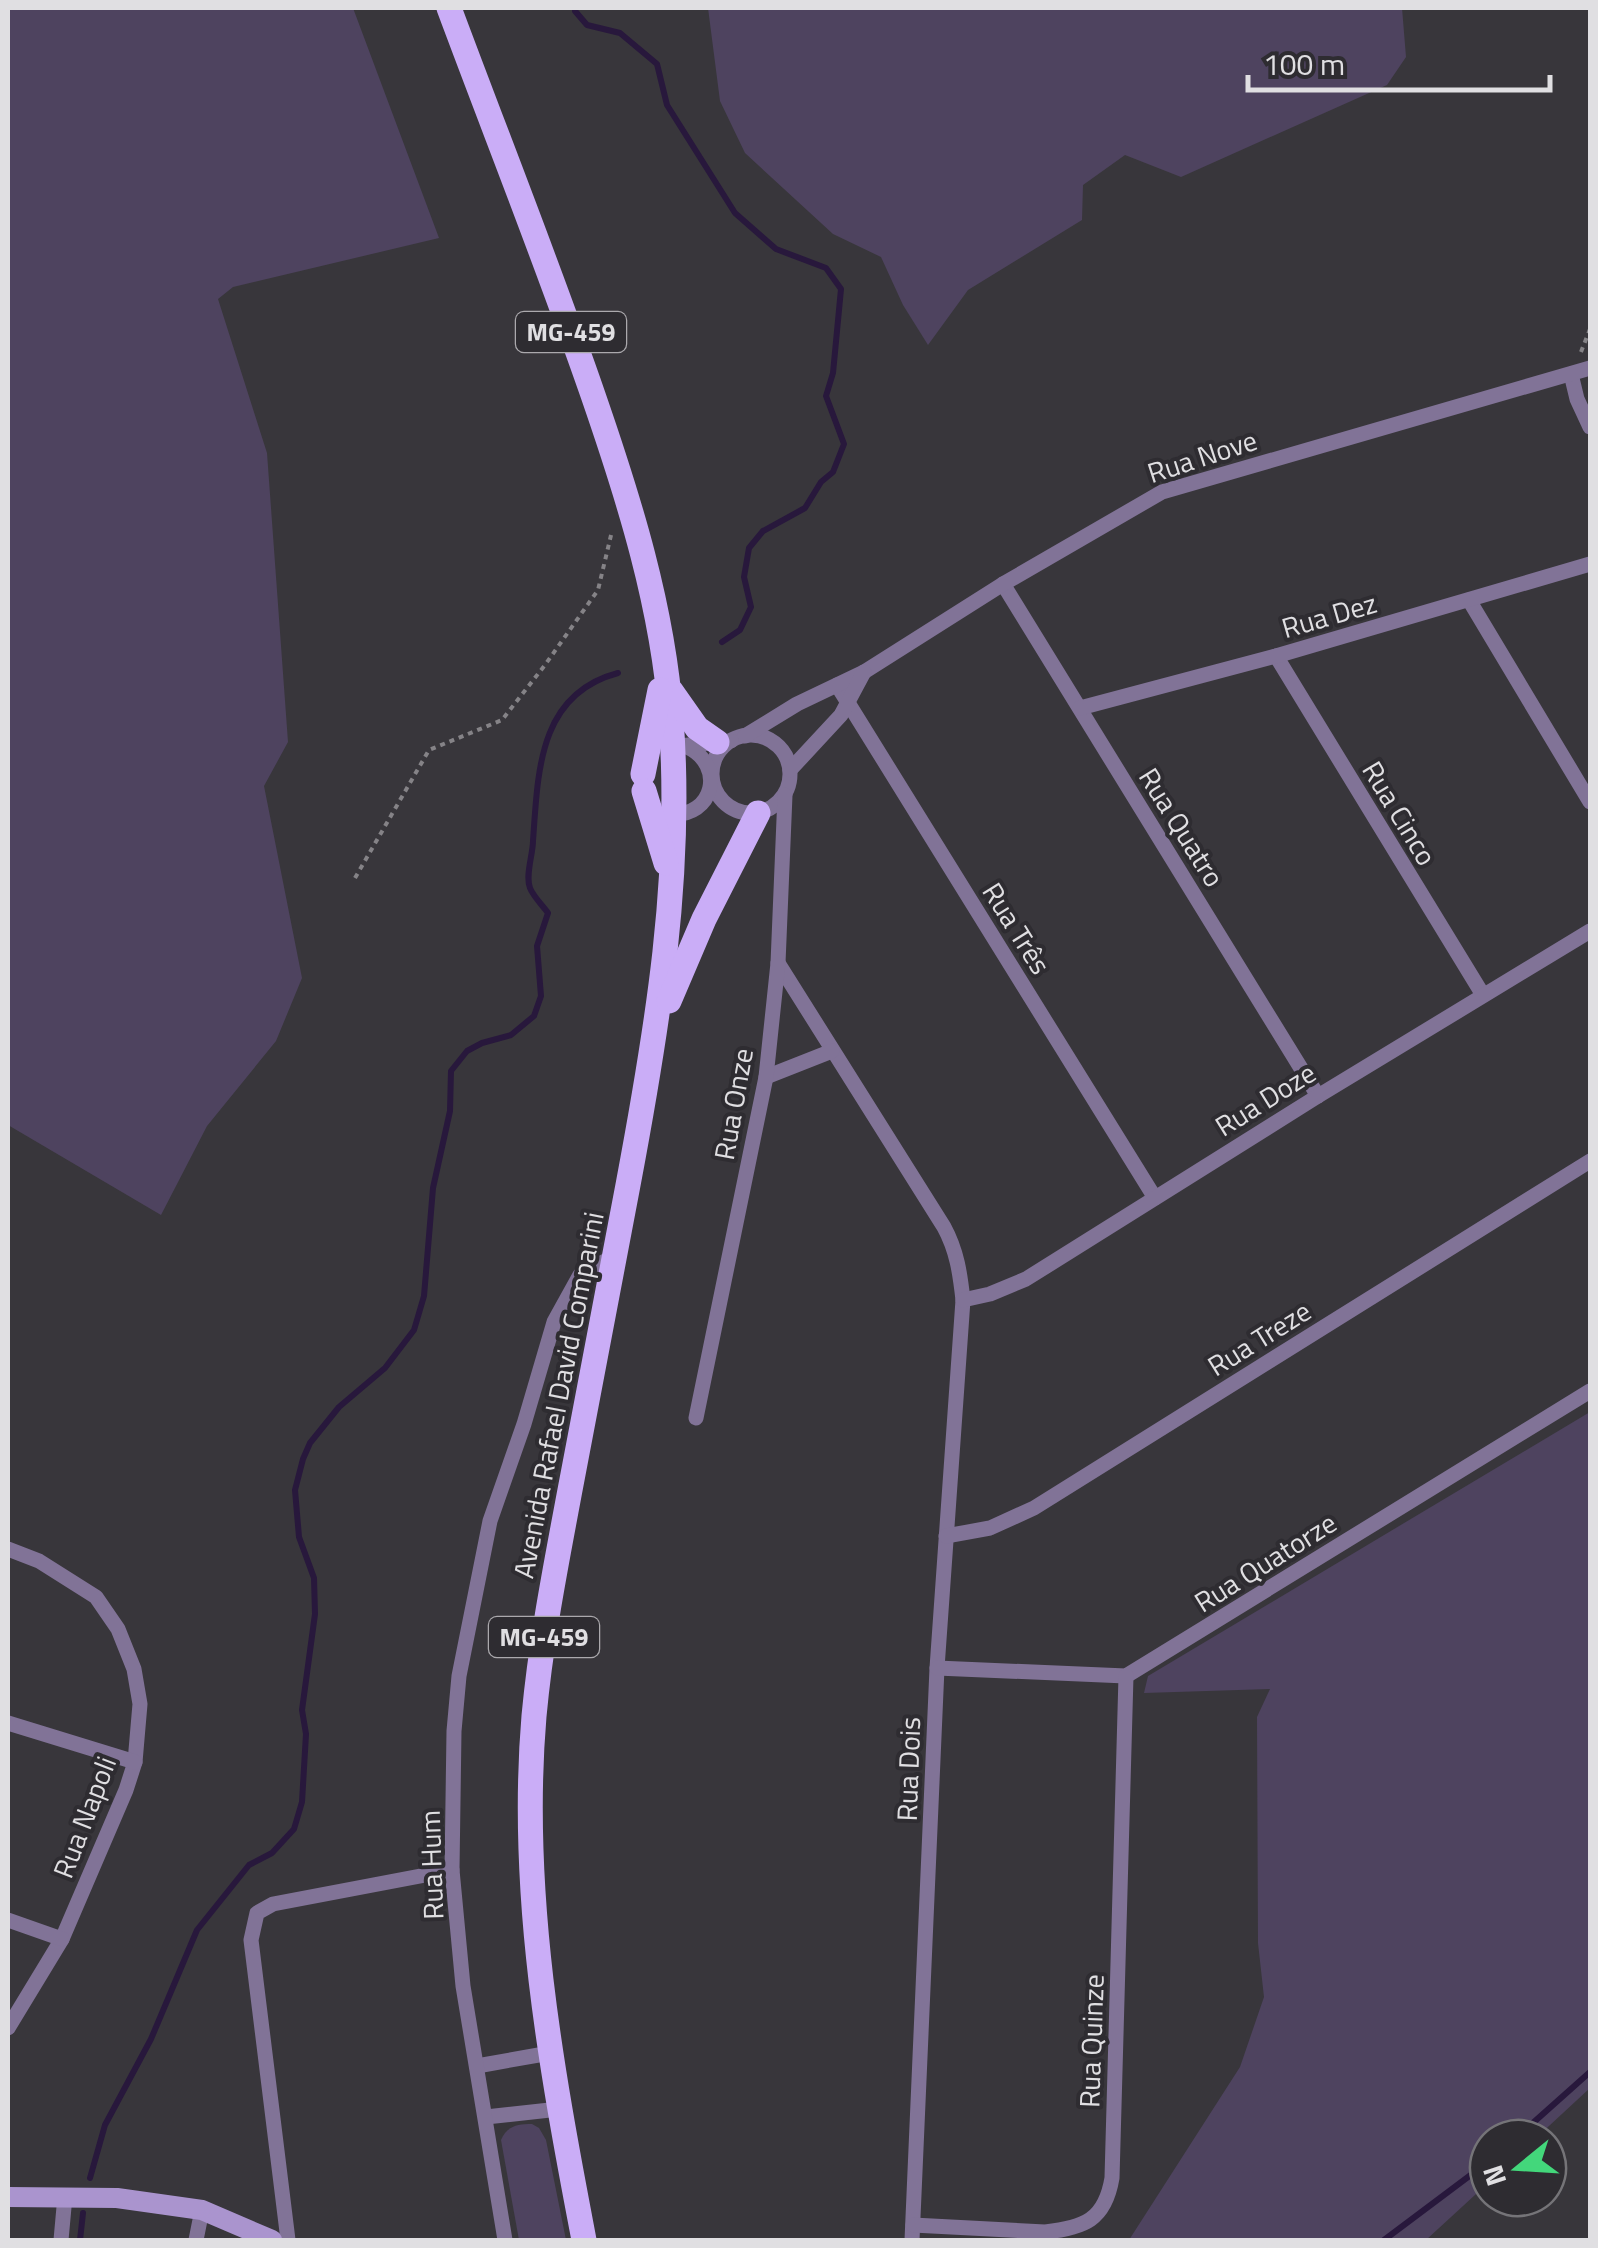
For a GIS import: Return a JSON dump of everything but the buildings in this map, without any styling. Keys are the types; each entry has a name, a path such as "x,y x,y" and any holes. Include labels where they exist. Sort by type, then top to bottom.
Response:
{"main road":[{"name":"MG-459","path":"449,8 556,287 627,495 680,746 672,884 655,1039"},
{"path":"666,676 690,720 731,739"},
{"path":"666,676 643,783 672,884"},
{"path":"655,1039 746,811"},
{"name":"Avenida Rafael David Comparini","path":"584,2240 550,2054 534,1926 530,1823 534,1718 548,1604 655,1039"}],"street":[{"name":"Rua Nove","path":"731,739 864,672 1003,584 1162,492 1590,368"},
{"path":"1571,374 1590,427"},
{"name":"Rua Dez","path":"1080,708 1276,656 1590,564"},
{"name":"Rua Quatro","path":"1003,584 1318,1096"},
{"path":"1469,600 1590,802"},
{"name":"Rua Cinco","path":"1276,656 1483,995"},
{"path":"700,806 746,811 773,807 784,795 790,770 848,704 864,672"},
{"name":"Rua Três","path":"836,685 1156,1198"},
{"path":"731,739 715,761 707,798 700,806 688,814 674,815 652,805 643,783 653,755 680,746 731,739 760,736 775,743 785,754 790,770"},
{"path":"680,746 704,759 719,796 746,811"},
{"name":"Rua Onze","path":"696,1418 766,1077 778,963 784,795"},
{"name":"Rua Doze","path":"963,1300 1026,1279 1590,931"},
{"name":"Rua Dois","path":"778,963 955,1247 963,1300 937,1668 912,2233"},
{"path":"766,1077 832,1050"},
{"name":"Rua Treze","path":"946,1536 990,1528 1034,1508 1590,1161"},
{"name":"Rua Hum","path":"505,2240 463,1986 452,1870 454,1732 460,1676 483,1551 499,1490 524,1424 554,1322 580,1276 614,1256"},
{"name":"Rua Quatorze","path":"1126,1676 1590,1391"},
{"name":"Rua Napoli","path":"8,1549 74,1580 96,1597 118,1629 134,1669 140,1704 134,1762 126,1790 62,1939 8,2028"},
{"path":"937,1668 1126,1676"},
{"name":"Rua Quinze","path":"912,2233 1066,2230 1086,2223 1109,2198 1126,1676"},
{"path":"8,1723 134,1762"},
{"path":"288,2240 251,1940 257,1913 273,1904 452,1870"},
{"path":"8,1920 62,1939"},
{"path":"477,2066 550,2054"},
{"path":"486,2117 559,2109"},
{"path":"61,2240 65,2196"},
{"path":"8,2198 117,2198 202,2210 272,2240"},
{"path":"196,2240 202,2210"}],"path":[{"path":"355,878 428,750 502,720 567,636 598,590 610,536 627,495"}],"shaded area":[{"path":"8,8 353,8 439,238 233,287 218,299 267,453 288,742 264,786 302,978 276,1041 207,1126 161,1215 8,1125"},
{"path":"708,8 1402,8 1406,57 1387,85 1181,177 1125,155 1083,185 1082,220 968,290 928,345 903,305 881,257 833,234 745,153 720,101"},
{"path":"1590,1412 1590,2088 1558,2118 1468,2118 1468,2201 1426,2240 1129,2240 1240,2067 1264,1997 1258,1943 1257,1717 1270,1689 1144,1693 1148,1676"},
{"path":"532,2124 546,2140 566,2240 519,2240 501,2140 513,2127"}],"waterway":[{"path":"576,8 587,25 620,33 657,64 667,105 735,213 776,249 826,268 841,289 833,373 826,396 844,444 833,472 821,482 805,508 763,531 749,548 744,577 751,607 740,630 722,642"},
{"path":"90,2178 105,2125 151,2039 197,1930 249,1865 272,1853 294,1829 302,1802 306,1734 302,1710 315,1614 314,1578 299,1537 295,1490 303,1459 310,1443 339,1407 385,1368 414,1330 424,1296 433,1188 450,1111 451,1071 467,1051 511,1035 534,1016 541,996 537,946 548,913 531,891 528,877 537,789 547,739 557,717 572,699 592,683 618,673"},
{"path":"1538,2118 1590,2072"},
{"path":"1384,2240 1468,2177"},
{"path":"80,2240 83,2213"}]}
